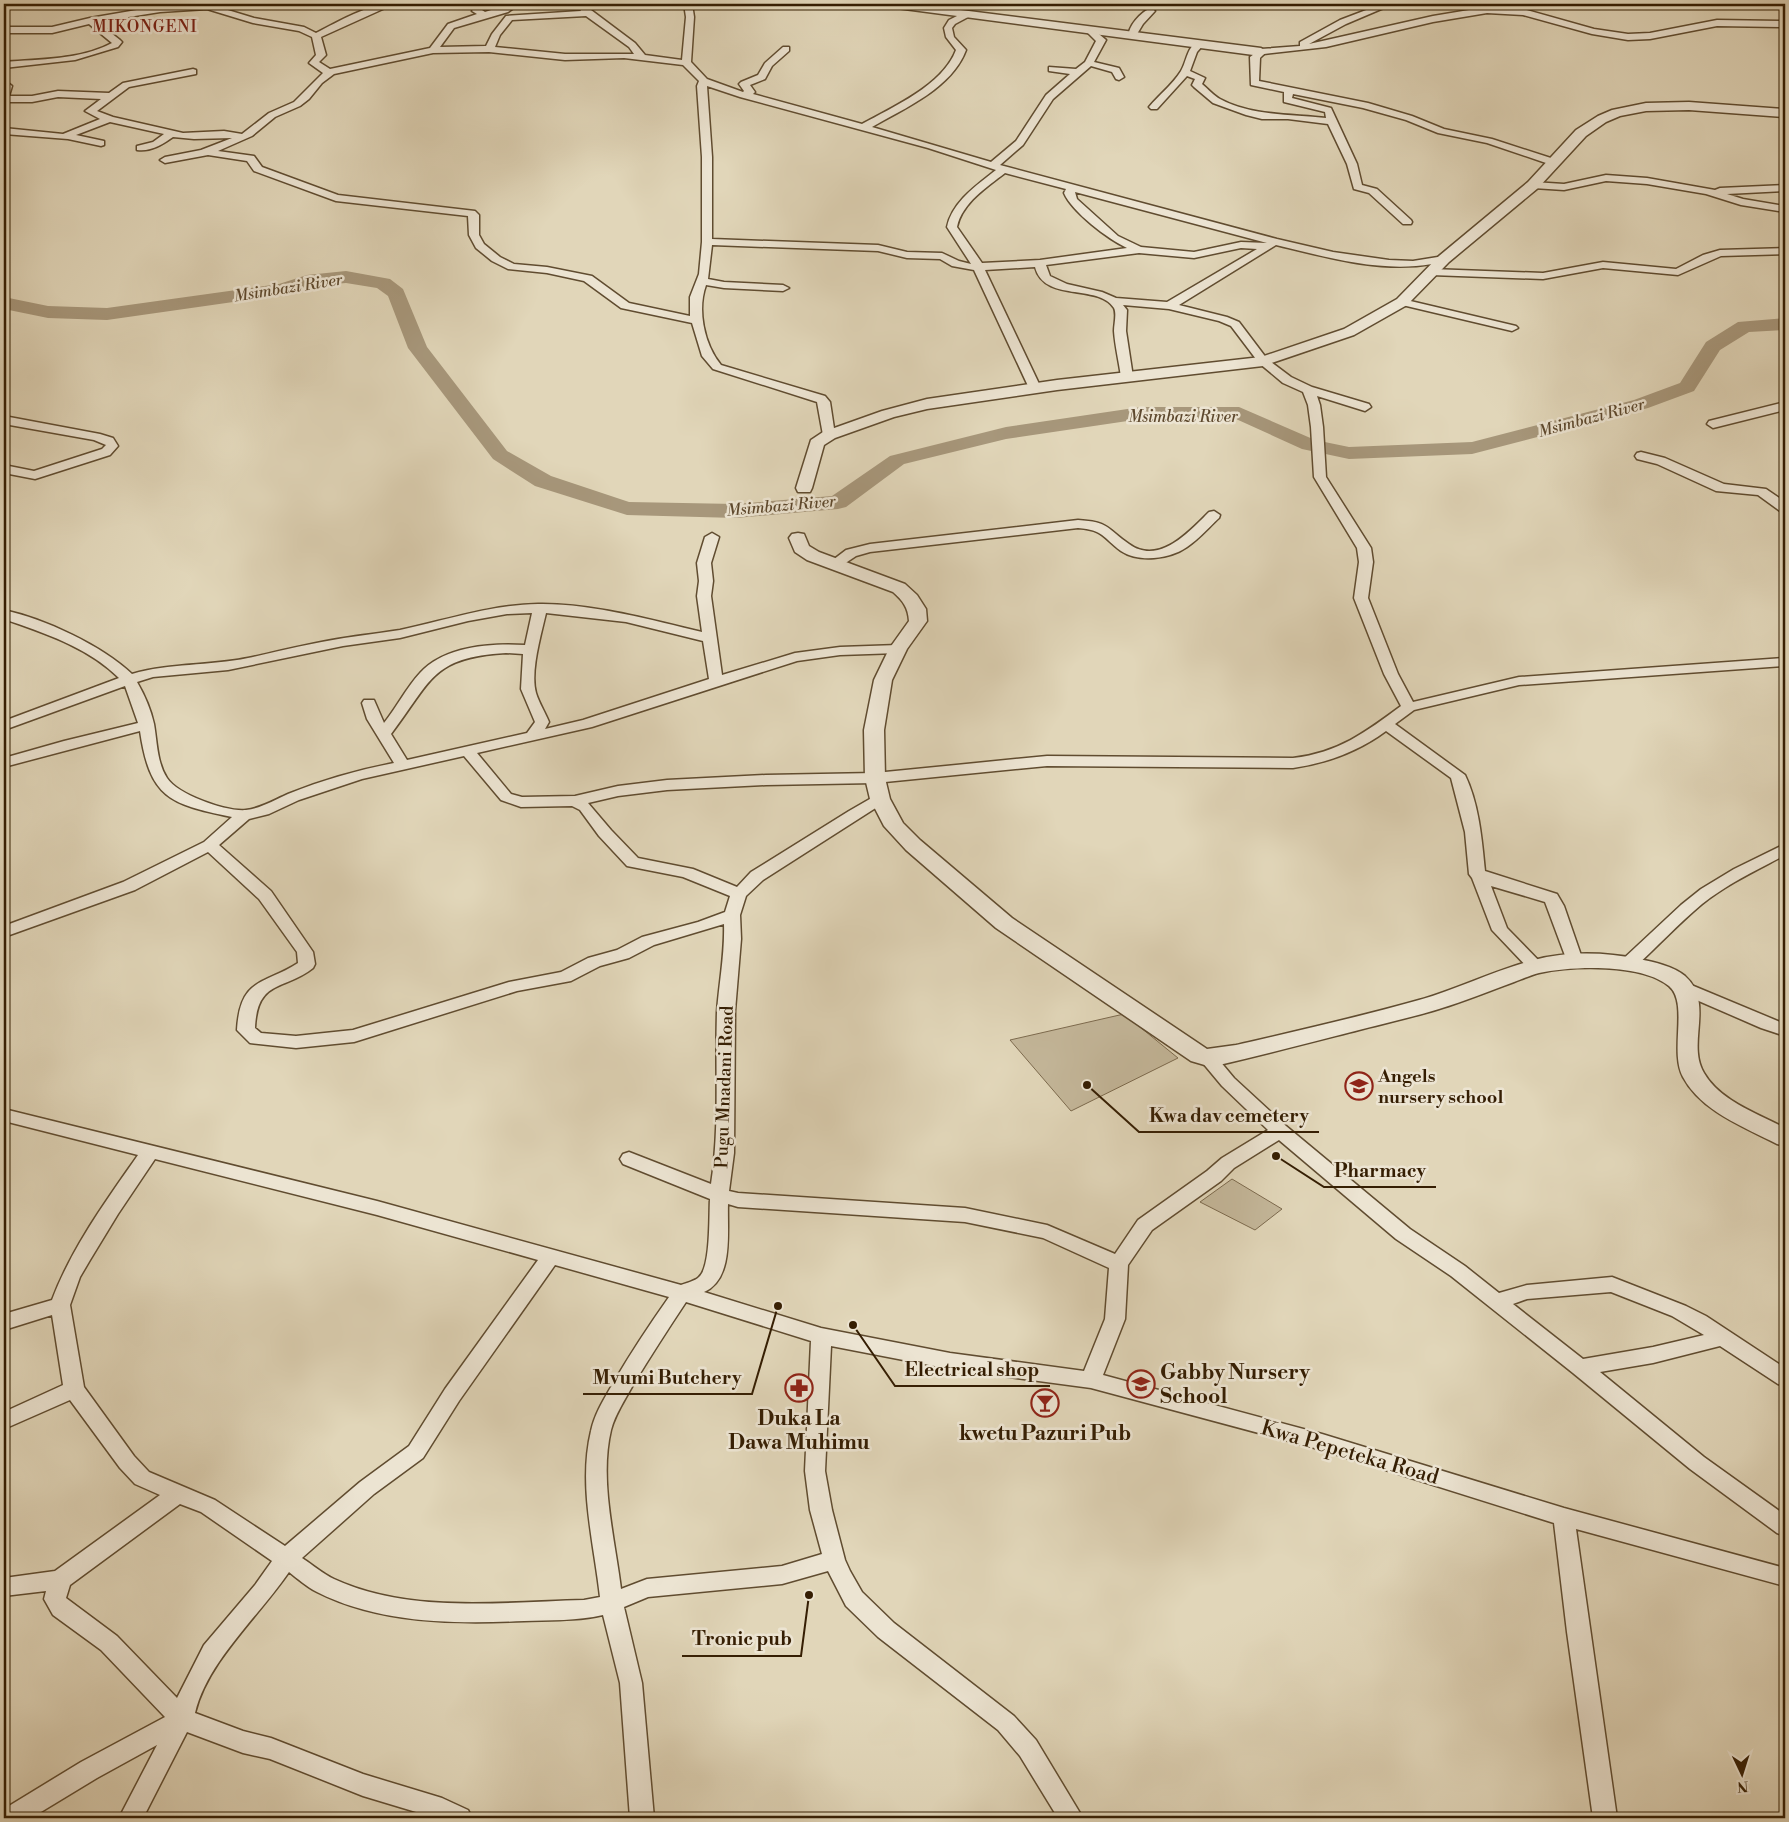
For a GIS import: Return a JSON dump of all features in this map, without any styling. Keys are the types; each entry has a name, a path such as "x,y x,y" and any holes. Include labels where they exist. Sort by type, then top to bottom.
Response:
{"street":[{"path":"316,36 352,18 390,4"},
{"path":"419,4 480,6 476,11 487,14"},
{"path":"433,50 451,26 506,10 514,4"},
{"path":"581,4 588,13 632,45 641,56"},
{"path":"686,63 690,17 688,4"},
{"path":"895,4 1090,32 1266,51 1301,50 1458,15 1490,10 1519,12 1626,37 1650,36 1717,23 1785,24"},
{"path":"1389,4 1343,22 1307,43 1266,51 1255,57 1254,83 1365,105 1409,118 1442,131 1489,141 1553,162"},
{"path":"4,30 48,31 90,21 160,9 210,5 254,20 301,28 316,36 321,55 314,63 329,73"},
{"path":"1137,37 1132,35 1133,32 1140,20 1151,11"},
{"path":"489,49 496,34 509,18 588,13"},
{"path":"864,127 912,99 946,75 959,59 961,50 950,37 948,28 952,22 967,14"},
{"path":"4,64 72,59 115,45 117,42 90,21"},
{"path":"1035,388 973,255 952,227 952,223 960,208 1020,143 1049,97 1089,63 1101,40 1090,32"},
{"path":"1154,107 1185,72 1193,52 1199,44"},
{"path":"165,160 204,153 242,137 260,127 272,115 297,104 329,73 433,50 489,49 548,56 613,54 641,56 686,63 704,81 743,95 864,127 998,167 1273,244 1388,263 1413,264 1444,259"},
{"path":"743,95 750,92 744,84 762,77 768,65 786,49"},
{"path":"1089,63 1116,70 1119,77"},
{"path":"1052,69 1077,72"},
{"path":"193,72 126,85 90,111 110,119 149,127 171,134 197,136 235,135 242,137"},
{"path":"1185,72 1200,78 1197,85 1208,96 1223,104 1262,116 1288,116 1331,121"},
{"path":"704,81 702,86 708,242 702,281 696,297 697,321 708,356 714,364 821,399 824,402 830,435"},
{"path":"4,83 7,86 4,98 32,99 58,94 110,96"},
{"path":"1289,90 1287,100 1328,110 1332,114 1331,121 1352,165 1358,187 1376,193 1407,222"},
{"path":"804,488 817,443 830,435 888,414 927,404 1035,388 1263,361 1349,332 1402,302 1444,259 1533,185 1553,162 1592,125 1625,111 1658,106 1689,106 1785,113"},
{"path":"4,131 59,137 67,136 92,124 110,119"},
{"path":"142,148 156,144 171,134"},
{"path":"67,136 101,144"},
{"path":"204,153 237,155 250,158 258,169 336,198 471,213 474,218 474,234 480,246 496,259 512,267 547,270 588,278 625,306 697,321"},
{"path":"1533,185 1564,187 1606,178 1647,181 1708,191 1741,202 1785,209"},
{"path":"1073,187 1069,193 1072,200 1114,238 1139,250"},
{"path":"1708,191 1785,188"},
{"path":"1771,251 1785,238"},
{"path":"708,242 878,248 907,255 942,256 960,266 1040,263 1139,250 1194,255 1241,245 1273,244"},
{"path":"1169,306 1273,244"},
{"path":"1432,272 1543,276 1603,265 1678,272 1707,256 1720,253 1785,250"},
{"path":"1040,263 1043,274 1051,281 1115,301 1169,306 1223,319 1235,324 1263,361 1287,380 1308,390 1365,408"},
{"path":"702,281 724,285 783,288"},
{"path":"1115,301 1121,310 1122,344 1128,377"},
{"path":"1402,302 1512,328"},
{"path":"1308,390 1314,405 1320,477 1364,548 1366,562 1361,598 1391,674 1409,707"},
{"path":"1713,424 1784,407"},
{"path":"4,420 96,437 109,441 112,446 106,452 42,473 26,474 4,469"},
{"path":"1641,456 1662,461 1721,488 1761,492 1785,508"},
{"path":"836,563 851,553 870,548 1078,524 1105,528 1128,549 1135,552 1156,553 1176,548 1214,516"},
{"path":"712,537 704,562 706,581 704,596 716,681"},
{"path":"798,538 801,548 813,556 899,588 911,599 917,609 918,621 898,649 883,680 874,730 875,778 880,800 894,826 1004,923 1199,1055 1208,1058 1240,1052 1431,1004 1536,966 1576,962 1628,964 1661,973 1675,980 1684,988 1785,1030"},
{"path":"4,726 128,680 169,670 228,666 343,642 400,634 484,614 540,608 626,618 709,638"},
{"path":"534,734 542,722 528,692 528,674 540,608"},
{"path":"4,614 50,631 94,652 108,661 128,680 142,709 147,725 155,770 161,783 179,796 244,815 264,811 294,797 358,774 468,751 534,734 587,724 794,657 840,651 898,649"},
{"path":"383,734 428,673 441,664 455,657 481,652 532,650"},
{"path":"468,751 506,797 520,802 576,801 618,791 667,785 766,780 875,778 1047,761 1293,763 1349,748 1409,707 1518,681 1785,662"},
{"path":"369,703 374,719 402,764"},
{"path":"1386,724 1451,771 1461,782 1473,832 1475,870 1480,877 1500,930 1536,966"},
{"path":"4,763 147,725"},
{"name":"Pugu Mnadani Road","path":"682,1293 706,1283 713,1272 716,1260 719,1195 726,1132 726,1011 733,939 732,914 739,894 757,876 854,814 880,800"},
{"path":"576,801 585,807 604,833 633,862 687,873 739,894"},
{"path":"4,932 115,893 210,845 244,815"},
{"path":"210,845 265,895 305,952 307,964 299,970 268,982 256,992 251,1002 246,1030 256,1039 269,1041 306,1042 354,1036 516,986 564,977 594,962 623,954 648,941 704,926 732,914"},
{"path":"1628,964 1672,921 1698,900 1749,866 1785,849"},
{"path":"1480,877 1551,898 1556,906 1576,962"},
{"path":"1684,988 1690,1004 1687,1041 1688,1058 1693,1073 1706,1092 1719,1102 1785,1138"},
{"path":"1208,1058 1228,1082 1280,1131 1403,1234 1458,1271 1580,1367 1697,1463 1785,1527"},
{"name":"Kwa Pepeteka Road","path":"4,1115 377,1208 682,1293 821,1336 950,1360 1091,1380 1322,1442 1564,1517 1785,1577"},
{"path":"1091,1380 1115,1319 1119,1264 1145,1225 1168,1206 1214,1176 1228,1163 1280,1131"},
{"path":"150,1152 111,1209 83,1255 60,1305 74,1389 142,1478 208,1506 325,1585 343,1594 413,1610 446,1612 584,1610 602,1606 655,1586 782,1575 834,1560"},
{"path":"629,1159 719,1195 738,1200 965,1214 1047,1232 1119,1264"},
{"path":"131,1818 182,1719 186,1702 212,1652 263,1592 286,1559 368,1488 416,1452 452,1395 551,1256"},
{"path":"1496,1301 1527,1292 1612,1284 1680,1311 1699,1321 1785,1378"},
{"path":"642,1818 631,1683 611,1602 606,1555 597,1504 598,1449 601,1430 608,1410 648,1342 682,1293"},
{"path":"4,1322 60,1305"},
{"path":"821,1336 814,1471 821,1510 834,1560 854,1600 886,1630 1006,1723 1028,1748 1071,1818"},
{"path":"1580,1367 1653,1355 1723,1338"},
{"path":"4,1421 74,1389"},
{"path":"4,1587 60,1580 177,1494"},
{"path":"1564,1517 1578,1632 1605,1818"},
{"path":"60,1580 55,1599 61,1608 109,1643 182,1719 243,1742 271,1749 363,1785 442,1809 460,1818"},
{"path":"10,1818 89,1770 182,1719"}],"shaded area":[{"path":"1124,1014 1178,1058 1071,1111 1010,1040"},
{"path":"1232,1179 1282,1209 1255,1230 1200,1202"}],"waterway":[{"name":"Msimbazi River","path":"4,303 48,312 107,314 282,289 307,281 346,277 383,283 396,293 418,348 500,455 543,481 627,508 736,511 838,502 897,460 1006,433 1141,413 1239,413 1309,445 1349,453 1472,448 1641,404 1687,387 1713,346 1745,326 1785,324"}],"place":[{"name":"Kwa dav cemetery","path":"1087,1085"},
{"name":"Angels nursery school","path":"1359,1086"},
{"name":"Pharmacy","path":"1276,1156"},
{"name":"Mvumi Butchery","path":"778,1306"},
{"name":"Electrical shop","path":"853,1325"},
{"name":"Gabby Nursery School","path":"1141,1384"},
{"name":"Duka La Dawa Muhimu","path":"799,1388"},
{"name":"kwetu Pazuri Pub","path":"1045,1403"},
{"name":"Tronic pub","path":"809,1595"}],"district":[{"name":"MIKONGENI","path":"145,26"}]}
